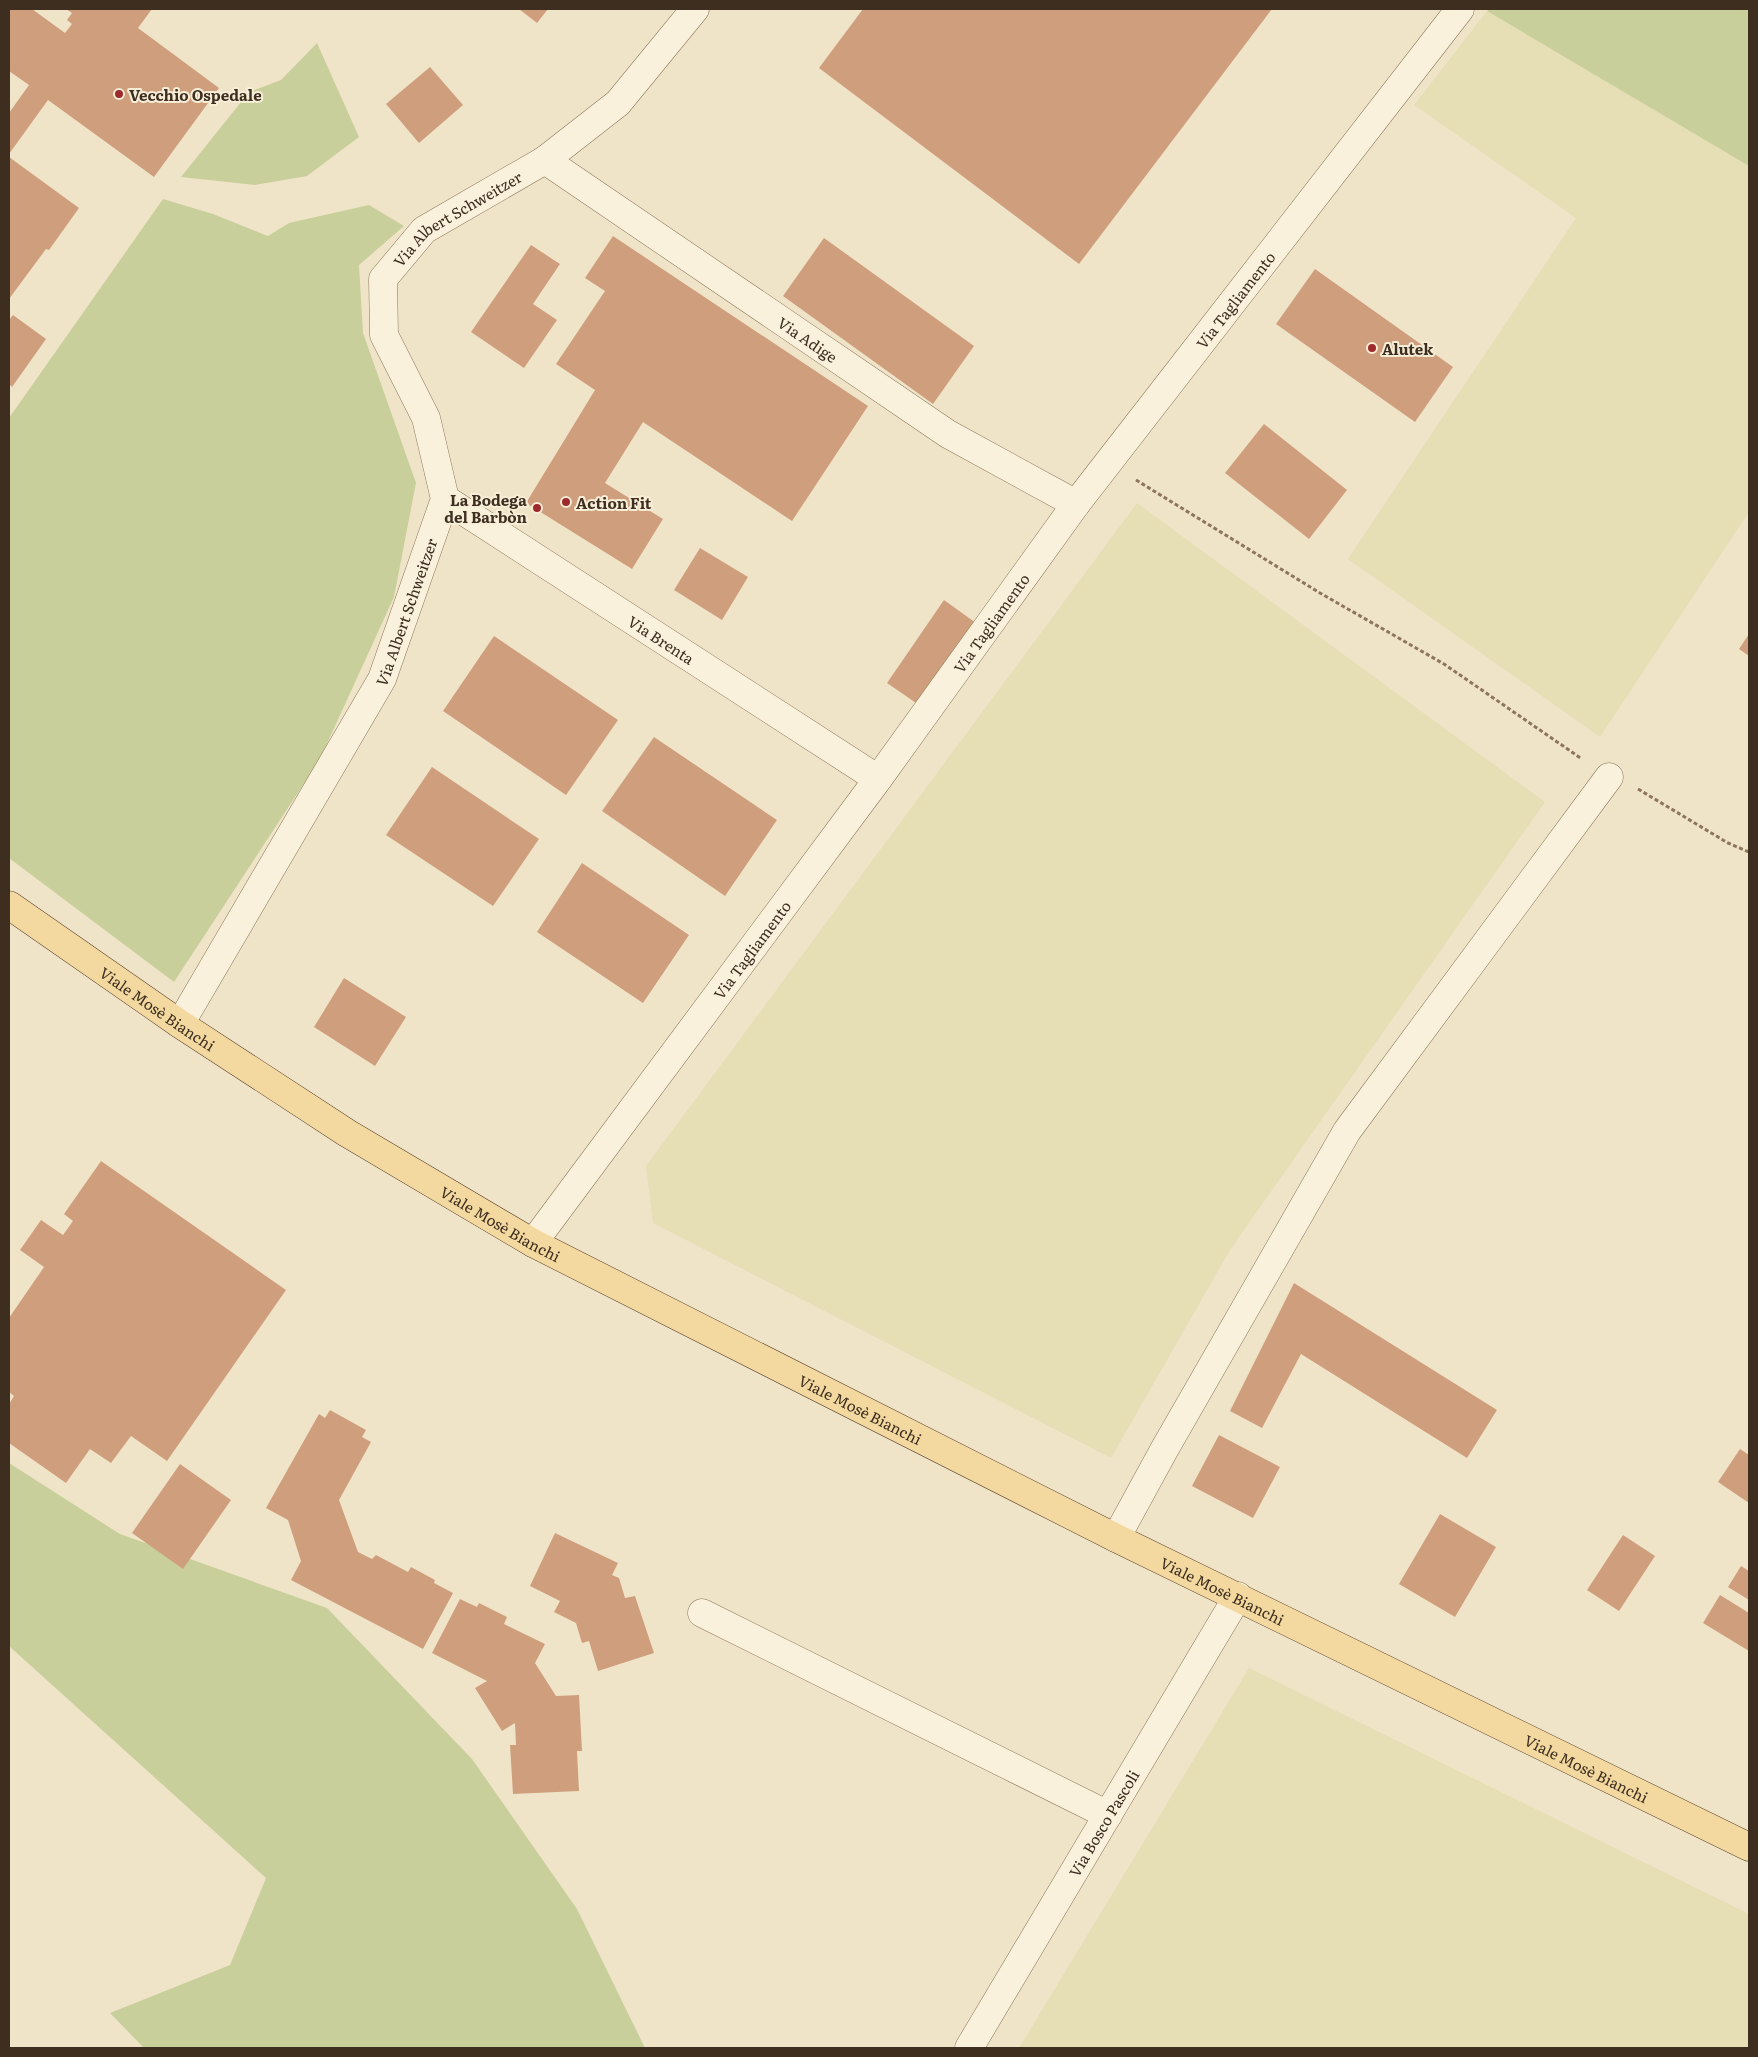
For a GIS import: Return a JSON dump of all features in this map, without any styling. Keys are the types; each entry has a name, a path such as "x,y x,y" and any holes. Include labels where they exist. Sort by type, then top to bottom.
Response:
{"main road":[{"name":"Viale Mosè Bianchi","path":"9,905 180,1024 347,1133 533,1243 1116,1538 1749,1847"}],"street":[{"name":"Via Albert Schweitzer","path":"180,1024 382,679 445,499 426,418 384,335 383,279 424,230 545,160 618,104 695,9"},
{"name":"Via Tagliamento","path":"533,1243 878,780 1076,504 1460,9"},
{"name":"Via Adige","path":"545,160 948,434 1076,504"},
{"name":"Via Brenta","path":"445,499 878,780"},
{"path":"1116,1538 1164,1450 1347,1131 1609,777"},
{"name":"Via Bosco Pascoli","path":"969,2048 1238,1596"},
{"path":"702,1613 1108,1816"}],"path":[{"path":"1108,463 1320,593 1444,664 1609,777 1636,788 1728,843 1749,852"}],"shaded area":[{"path":"1487,11 1749,166 1749,512 1600,737 1348,559 1576,218 1414,105"},
{"path":"1137,503 1545,802 1230,1250 1111,1458 653,1223 646,1166"},
{"path":"1249,1668 1749,1914 1749,2048 1019,2048"}],"green space":[{"path":"1489,9 1749,9 1749,166 1487,11"},
{"path":"317,43 359,137 307,176 255,185 181,177 249,92 281,80"},
{"path":"163,199 213,214 268,236 289,223 369,205 404,226 359,265 363,333 416,483 394,597 320,759 174,982 9,858 9,418"},
{"path":"9,1463 120,1534 327,1608 472,1759 577,1909 645,2048 144,2048 110,2013 230,1965 266,1878 9,1646"}],"building":[{"name":"Vecchio Ospedale","path":"9,9 32,9 65,33 72,24 67,20 72,13 66,9 152,9 138,28 219,88 154,177 48,100 9,154 9,113 29,85 9,71"},
{"path":"519,9 548,9 537,23"},
{"path":"863,9 1272,9 1079,264 819,68"},
{"path":"430,67 463,105 419,143 386,104"},
{"path":"9,157 79,208 49,250 46,249 9,299"},
{"path":"613,236 868,406 792,521 643,422 605,483 663,519 632,569 526,503 595,390 556,364 605,291 585,278"},
{"path":"824,238 974,346 933,404 783,296"},
{"path":"531,245 560,264 533,304 557,320 524,368 471,332"},
{"path":"1315,269 1453,367 1415,422 1276,324"},
{"path":"13,315 46,339 12,387 9,384 9,320"},
{"path":"1264,424 1347,490 1309,539 1225,473"},
{"path":"700,548 748,577 722,620 674,590"},
{"path":"944,600 976,623 919,705 887,683"},
{"path":"1749,634 1749,656 1739,649"},
{"path":"494,636 618,720 566,795 443,711"},
{"path":"654,737 777,820 725,896 602,811"},
{"path":"432,767 539,839 493,906 386,835"},
{"path":"582,863 689,935 643,1003 537,932"},
{"path":"344,978 406,1017 375,1066 314,1027"},
{"path":"101,1161 286,1290 167,1461 131,1436 111,1463 90,1449 66,1483 9,1443 9,1404 14,1396 9,1392 9,1318 44,1267 20,1250 41,1220 63,1235 73,1221 64,1214"},
{"path":"1294,1283 1497,1410 1467,1458 1301,1354 1262,1428 1230,1411"},
{"path":"330,1410 366,1430 362,1437 371,1442 339,1500 358,1552 372,1559 376,1555 408,1572 411,1567 435,1580 434,1583 453,1593 423,1649 291,1580 301,1561 288,1520 266,1508 319,1414 325,1418"},
{"path":"1219,1435 1280,1467 1253,1518 1192,1486"},
{"path":"1740,1449 1749,1455 1749,1503 1718,1482"},
{"path":"180,1464 231,1500 183,1569 132,1533"},
{"path":"1440,1514 1496,1547 1455,1617 1399,1584"},
{"path":"555,1533 618,1563 612,1575 619,1578 625,1598 635,1596 654,1653 598,1671 589,1641 582,1643 576,1623 554,1612 560,1601 530,1586"},
{"path":"1623,1535 1655,1556 1619,1611 1587,1590"},
{"path":"1741,1566 1749,1571 1749,1600 1728,1587"},
{"path":"1720,1595 1749,1613 1749,1651 1703,1623"},
{"path":"460,1599 477,1607 479,1603 507,1617 504,1624 545,1644 535,1663 556,1696 579,1695 582,1751 577,1751 579,1791 513,1794 510,1745 516,1745 515,1723 502,1731 475,1688 487,1681 432,1653"}],"place":[{"name":"Vecchio Ospedale","path":"119,94"},
{"name":"Alutek","path":"1372,348"},
{"name":"Action Fit","path":"566,502"},
{"name":"La Bodega del Barbòn","path":"537,508"}]}
